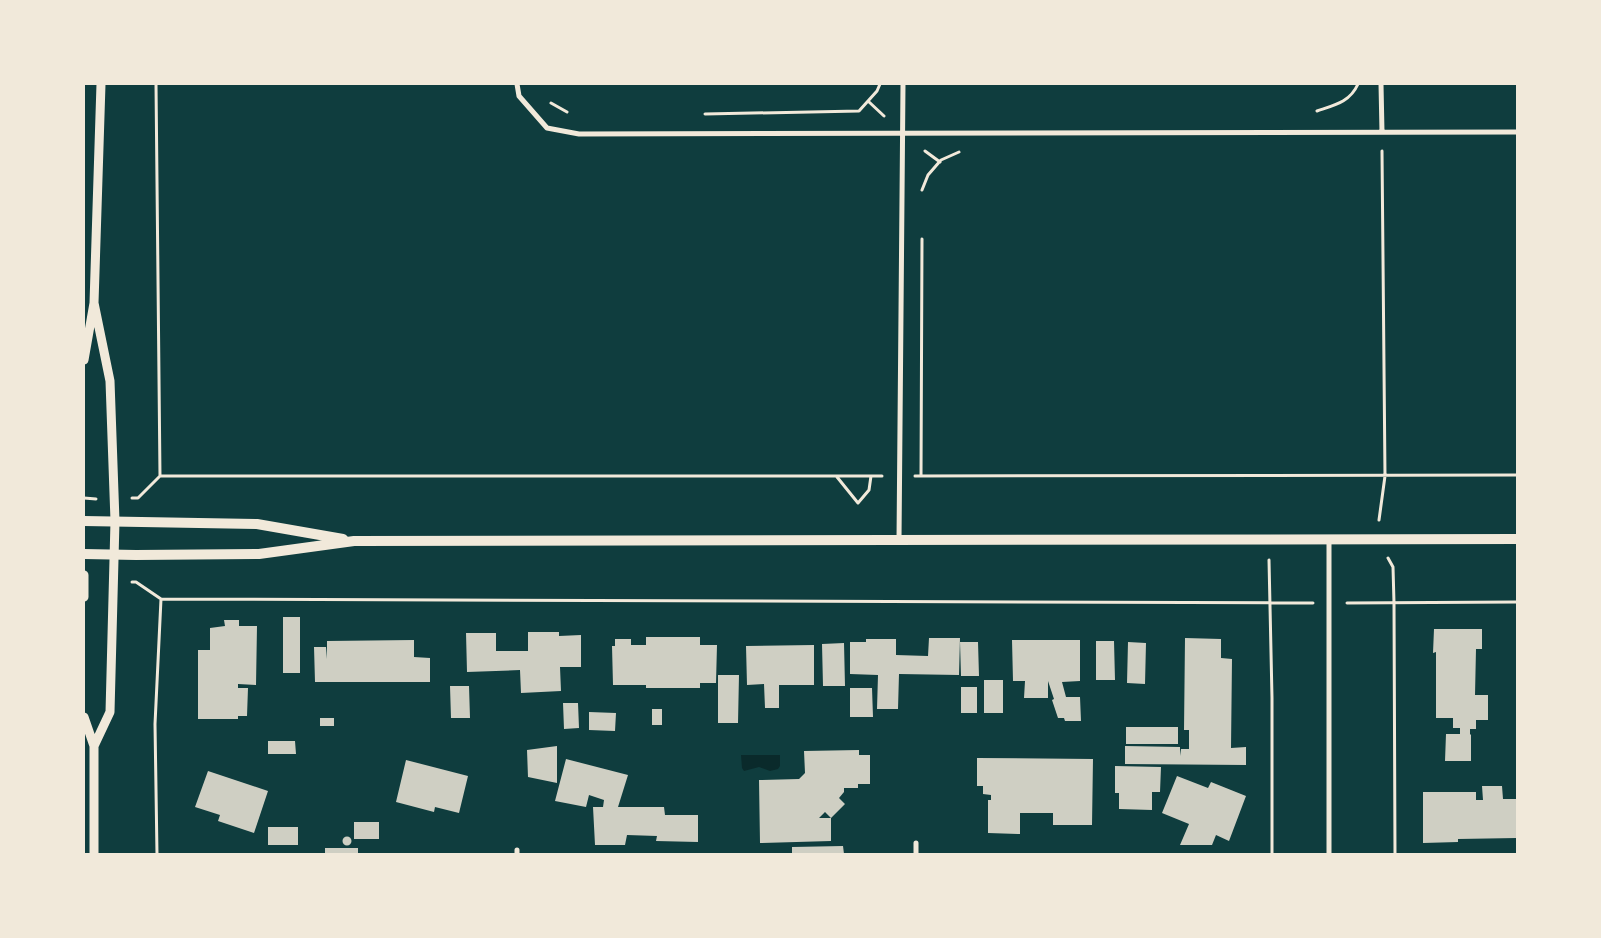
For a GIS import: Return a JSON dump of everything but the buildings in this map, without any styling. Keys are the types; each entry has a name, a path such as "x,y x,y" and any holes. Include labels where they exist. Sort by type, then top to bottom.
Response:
{"main road":[{"path":"84,521 257,524 354,541"},
{"path":"84,554 259,554 354,541 1517,539"}],"street":[{"path":"84,360 94,303 101,84"},
{"path":"517,84 519,96 547,128 579,134 1517,132"},
{"path":"899,540 904,84"},
{"path":"1381,84 1382,132"},
{"path":"94,303 110,381 115,521 110,712 94,746"},
{"path":"1329,539 1329,854"},
{"path":"84,576 84,597"},
{"path":"84,717 94,746 94,854"},
{"path":"916,843 916,854"}],"path":[{"path":"156,84 160,476"},
{"path":"702,114 859,112 877,91 880,84"},
{"path":"1317,111 1344,102 1355,91 1358,84"},
{"path":"545,98 566,112 575,114"},
{"path":"1382,151 1385,476 1377,539 1393,567 1395,854"},
{"path":"922,198 922,189 928,175 941,160 959,152 968,152"},
{"path":"922,238 921,476 1517,476"},
{"path":"138,498 160,476 836,476 871,476 869,490 858,503 836,476"},
{"path":"1269,539 1272,854"},
{"path":"136,582 161,599 1270,603"},
{"path":"157,854 155,724 161,599"},
{"path":"1394,602 1517,602"}],"water":[{"path":"741,755 780,755 780,766 778,769 770,771 759,767 744,771"}]}
